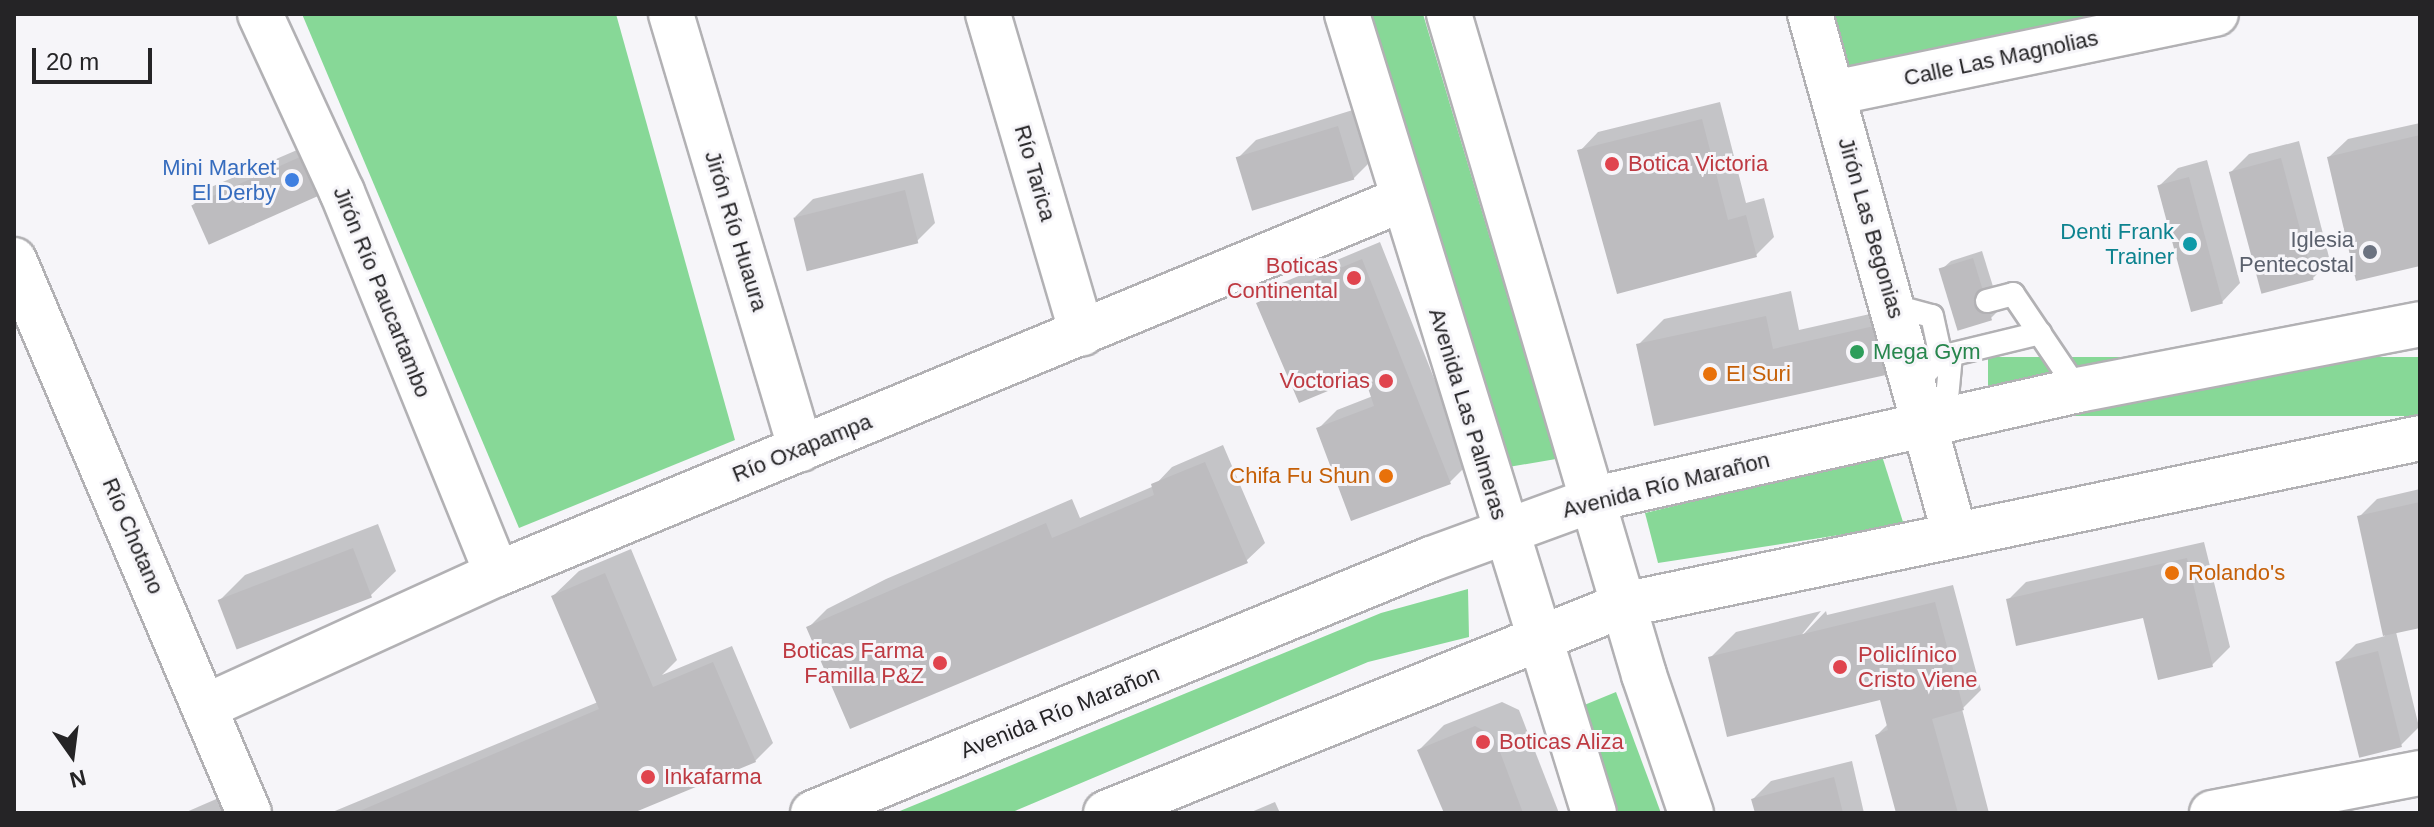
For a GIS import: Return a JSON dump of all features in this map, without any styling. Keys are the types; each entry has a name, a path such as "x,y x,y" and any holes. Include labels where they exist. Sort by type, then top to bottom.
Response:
{"street":[{"name":"Jirón Río Paucartambo","path":"260,14 342,192 497,574"},
{"name":"Jirón Río Huaura","path":"671,14 801,449"},
{"name":"Río Tarica","path":"988,14 1082,333"},
{"name":"Avenida Las Palmeras","path":"1347,14 1537,640 1594,813"},
{"path":"1449,14 1595,499 1623,605 1691,813"},
{"name":"Jirón Las Begonias","path":"1810,14 1833,93 1926,311 1955,535"},
{"name":"Calle Las Magnolias","path":"1833,93 2189,17"},
{"name":"Río Oxapampa","path":"207,706 497,574 1401,200"},
{"name":"Río Chotano","path":"14,260 207,706 249,813"},
{"name":"Avenida Río Marañon","path":"813,813 1504,532 1595,499 1935,388 2078,390 2420,324"},
{"path":"1106,813 1623,605 2420,438"},
{"path":"2212,813 2420,773"}],"lane":[{"path":"1987,301 2013,294 2078,390"},
{"path":"1935,388 2040,333"}],"green space":[{"path":"302,14 616,14 735,440 519,528"},
{"path":"1365,14 1423,14 1556,459 1491,470"},
{"path":"1827,14 2133,14 1844,75"},
{"path":"1988,357 2420,357 2420,416 1988,416"},
{"path":"1882,456 1904,525 1658,563 1645,513"},
{"path":"1468,589 1469,637 1368,662 1010,813 895,813 1381,613"},
{"path":"1616,692 1661,813 1610,813 1577,708"}],"building":[{"path":"1702,119 1728,220 1746,215 1757,257 1617,294 1577,150"},
{"path":"1338,126 1354,180 1252,211 1236,157"},
{"path":"2420,135 2420,266 2356,281 2327,157"},
{"path":"300,157 317,196 209,245 191,205"},
{"path":"2281,158 2314,280 2261,294 2229,172"},
{"name":"Denti Frank Trainer","path":"2189,177 2223,304 2191,312 2157,186"},
{"path":"905,190 918,243 807,271 793,218"},
{"path":"1973,258 1992,320 1958,331 1939,269"},
{"path":"1362,259 1451,484 1351,521 1316,428 1374,406 1364,376 1299,403 1256,303"},
{"name":"El Suri","path":"1766,316 1773,349 1883,324 1895,373 1654,426 1636,344"},
{"path":"1205,462 1248,563 850,729 806,627 1046,523 1052,538 1154,495 1151,484"},
{"path":"2420,502 2420,628 2383,636 2357,516"},
{"path":"353,548 372,597 237,649 218,600"},
{"path":"2187,558 2213,667 2158,680 2143,618 2016,646 2006,599"},
{"path":"605,573 653,687 713,662 756,762 633,813 355,813 599,709 551,596"},
{"path":"1935,602 1964,710 1932,719 1958,813 1896,813 1875,735 1888,730 1880,700 1727,737 1708,657"},
{"path":"2378,651 2402,747 2359,758 2335,662"},
{"path":"1475,726 1494,736 1523,813 1444,813 1417,750"},
{"path":"1834,777 1843,813 1755,813 1751,799"}],"place":[{"name":"Botica Victoria","path":"1612,164"},
{"name":"Mini Market El Derby","path":"292,180"},
{"name":"Denti Frank Trainer","path":"2190,244"},
{"name":"Iglesia Pentecostal","path":"2370,252"},
{"name":"Boticas Continental","path":"1354,278"},
{"name":"Mega Gym","path":"1857,352"},
{"name":"El Suri","path":"1710,374"},
{"name":"Voctorias","path":"1386,381"},
{"name":"Chifa Fu Shun","path":"1386,476"},
{"name":"Rolando's","path":"2172,573"},
{"name":"Boticas Farma Familla P&Z","path":"940,663"},
{"name":"Policlínico Cristo Viene","path":"1840,667"},
{"name":"Boticas Aliza","path":"1483,742"},
{"name":"Inkafarma","path":"648,777"}]}
